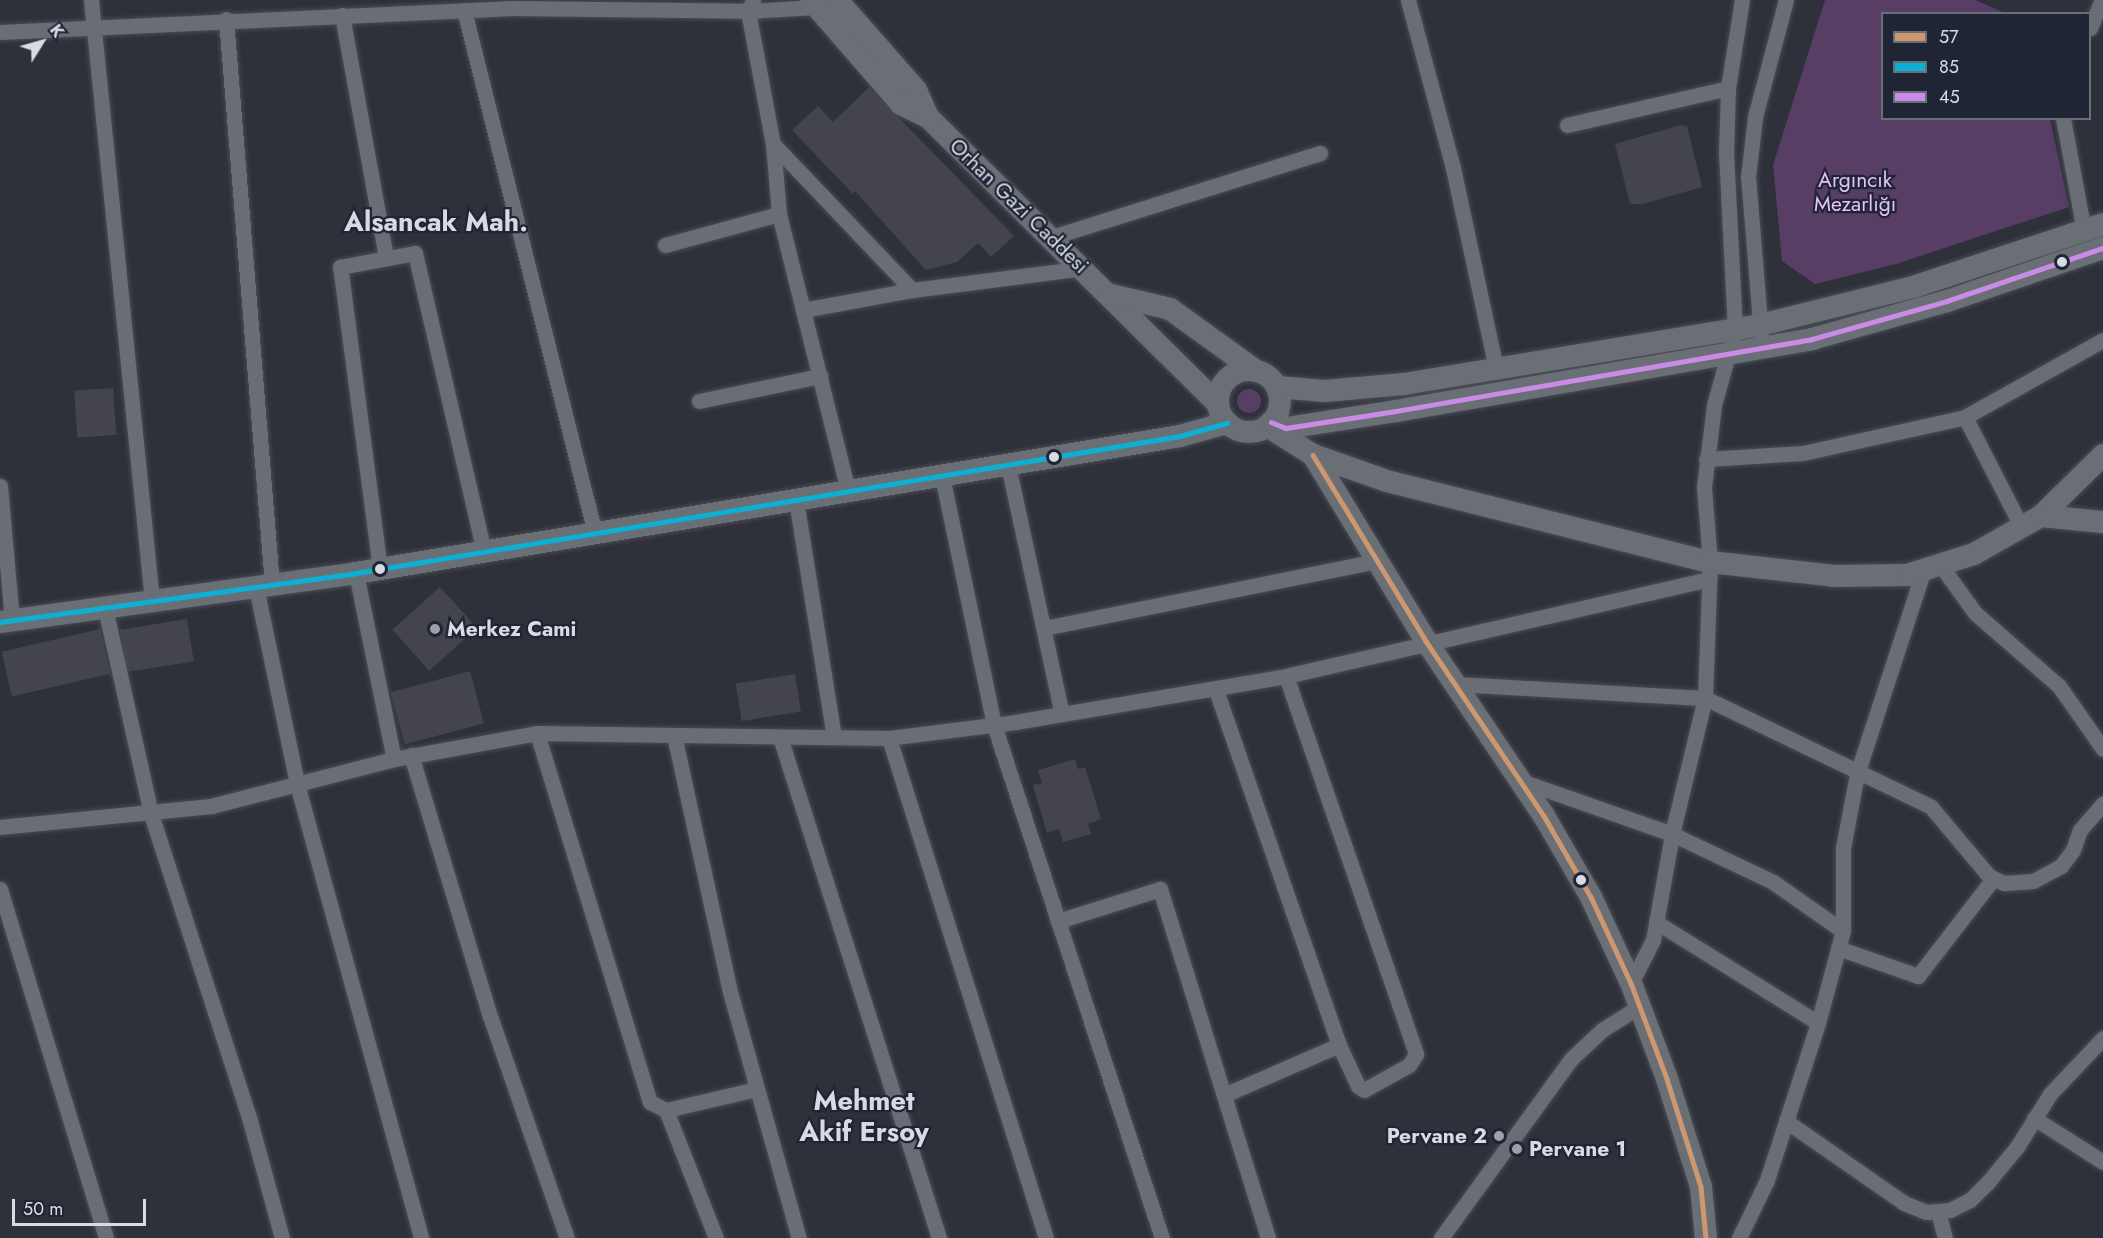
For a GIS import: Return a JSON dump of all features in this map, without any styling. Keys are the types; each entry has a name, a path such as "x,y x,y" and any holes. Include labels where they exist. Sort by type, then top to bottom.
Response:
{"street":[{"path":"91,0 152,602"},
{"path":"1408,0 1453,168 1496,368"},
{"path":"1631,982 1653,940 1672,834 1705,698 1710,571 1704,512 1706,459 1714,405 1735,330 1726,194 1728,87 1742,0"},
{"path":"1762,347 1748,177 1755,117 1786,0"},
{"path":"2091,26 2102,0"},
{"path":"0,32 225,19 342,15 437,5 464,10 751,6 821,2"},
{"name":"Orhan Gazi Caddesi","path":"821,2 901,104 928,117 1084,268 1223,413"},
{"path":"751,6 773,144 779,214 848,491"},
{"path":"464,10 595,534"},
{"path":"342,15 386,258"},
{"path":"225,19 264,586 297,784 421,1238"},
{"path":"1567,125 1728,87"},
{"path":"1110,295 1170,309 1277,387 1357,390 1735,330 1913,287 2093,228 2064,120"},
{"path":"773,144 912,290"},
{"path":"1052,237 1320,153"},
{"path":"665,245 779,214"},
{"path":"1256,371 1231,375 1221,388 1223,413 1247,431 1269,424 1286,428 1762,347 1896,316 2102,250"},
{"path":"380,569 340,267 415,253 484,552"},
{"path":"803,310 912,290 1084,268"},
{"path":"1706,459 1803,453 1965,417 2103,340"},
{"path":"699,401 819,376"},
{"path":"1269,424 1280,403 1277,387"},
{"path":"0,486 6,621 356,573 1180,436 1223,413"},
{"path":"1965,417 2022,528"},
{"path":"1269,424 1313,455 1387,481 1710,571 1834,576 1933,570 1995,545 2041,516 2103,455"},
{"path":"1313,455 1426,641 1521,781 1586,887 1640,1006 1701,1187 1706,1238"},
{"path":"1008,465 1062,714"},
{"path":"942,476 994,725 1162,1238"},
{"path":"796,500 834,737"},
{"path":"2041,516 2103,522"},
{"path":"1044,628 1377,561"},
{"path":"1933,570 1975,613 2059,686 2103,748"},
{"path":"1739,1238 1767,1180 1818,1023 1843,931 1843,848 1857,774 1933,570"},
{"path":"0,827 151,814 211,806 411,755 537,733 889,738 994,725 1216,690 1286,675 1710,571"},
{"path":"356,573 394,759"},
{"path":"105,608 151,814 250,1121 282,1238"},
{"path":"1216,690 1339,1045 1358,1086 1364,1090 1409,1065 1416,1054 1286,675"},
{"path":"1454,684 1705,698 1857,774 1931,807 1994,879 2023,883 2052,872 2068,858 2080,830 2103,804"},
{"path":"537,733 650,1102 666,1110 756,1089"},
{"path":"674,735 729,988 799,1238"},
{"path":"780,737 939,1238"},
{"path":"889,738 1046,1238"},
{"path":"411,755 490,1016 567,1238"},
{"path":"1521,781 1672,834 1773,882 1843,931"},
{"path":"1838,948 1918,976 1994,879"},
{"path":"0,889 106,1238"},
{"path":"1058,921 1160,889 1268,1238"},
{"path":"1656,922 1818,1023"},
{"path":"1441,1238 1570,1059 1602,1030 1640,1006"},
{"path":"1786,1121 1904,1203 1938,1212 1961,1206 1988,1182 2065,1075 2103,1038"},
{"path":"1224,1095 1339,1045"},
{"path":"666,1110 716,1238"},
{"path":"2034,1118 2103,1162"},
{"path":"1938,1212 1945,1238"}],"green space":[{"name":"Argıncık Mezarlığı","path":"1825,0 1975,0 2003,12 1881,12 1881,120 2050,120 2069,207 1896,264 1815,284 1782,261 1773,165"},
{"path":"1249,389 1258,392 1261,401 1258,410 1249,413 1240,410 1237,401 1240,392"}],"building":[{"path":"869,87 1014,236 991,257 978,243 957,262 926,270 855,191 853,194 792,130 818,106 833,122"},
{"path":"1681,125 1687,126 1702,187 1643,204 1630,204 1615,144"},
{"path":"113,388 116,435 77,438 74,391"},
{"name":"Merkez Cami","path":"440,587 477,628 429,671 392,630"},
{"path":"187,619 194,661 127,672 120,630"},
{"path":"100,629 110,674 12,697 2,652"},
{"path":"470,671 484,723 405,744 391,692"},
{"path":"795,674 801,712 742,721 736,683"},
{"path":"1075,759 1078,769 1085,767 1101,819 1088,824 1091,834 1063,842 1059,829 1047,833 1033,785 1042,783 1038,770"}],"transit line":[{"name":"45","path":"1271,422 1286,428 1812,339 1947,301 2103,248"},
{"name":"85","path":"0,622 356,573 1180,436 1227,423"},
{"name":"57","path":"1313,455 1426,641 1544,816 1591,897 1631,983 1667,1079 1701,1187 1706,1238"}],"place":[{"name":"Merkez Cami","path":"435,629"},
{"name":"Pervane 2","path":"1499,1136"},
{"name":"Pervane 1","path":"1517,1149"}],"district":[{"name":"Alsancak Mah.","path":"436,222"},
{"name":"Mehmet Akif Ersoy","path":"864,1116"}]}
